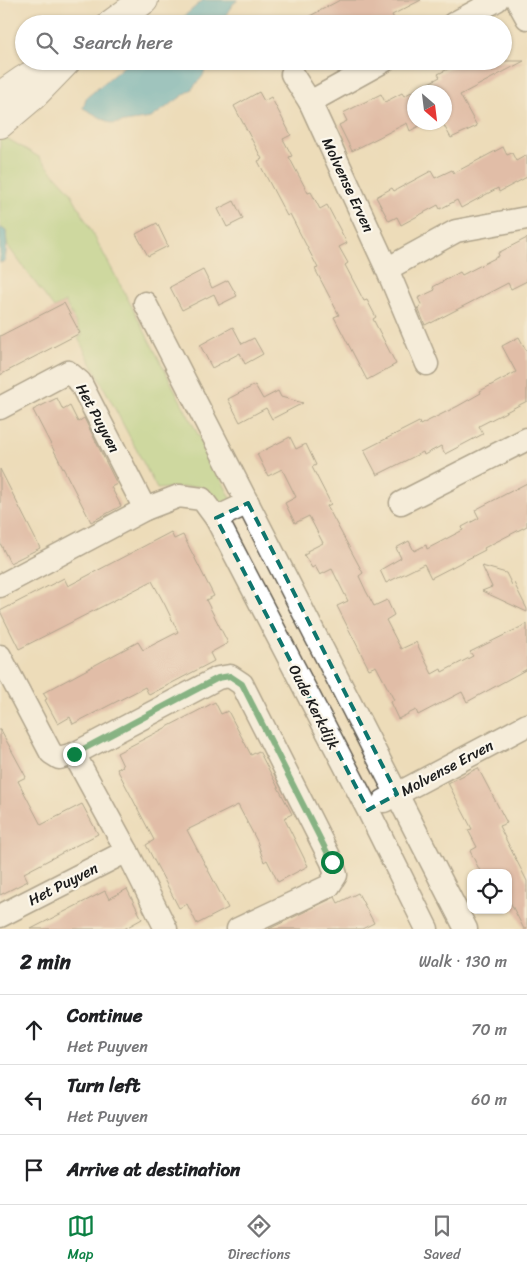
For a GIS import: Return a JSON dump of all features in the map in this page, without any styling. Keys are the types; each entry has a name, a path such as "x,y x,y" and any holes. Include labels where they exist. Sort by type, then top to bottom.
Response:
{"street":[{"path":"123,15 144,0"},
{"path":"470,15 497,0"},
{"path":"517,0 527,18"},
{"path":"1,114 23,80 39,70"},
{"path":"1,114 34,96 59,70"},
{"path":"310,102 368,70"},
{"name":"Molvense Erven","path":"292,74 310,102 387,269 427,364"},
{"path":"387,269 456,231 527,218"},
{"path":"146,303 466,929"},
{"name":"Het Puyven","path":"0,408 68,372 80,382 145,509"},
{"path":"401,503 527,439"},
{"path":"0,586 145,509 178,496 202,499 216,518 248,503"},
{"name":"Oude Kerkdijk","path":"216,518 368,810 427,929"},
{"path":"0,656 51,754 59,758 74,754 218,678 230,676 242,684 332,862 336,874 329,886 238,929"},
{"name":"Molvense Erven","path":"368,810 527,725"},
{"path":"74,754 127,851 166,929"},
{"name":"Het Puyven","path":"0,916 127,851"}],"highlighted area":[{"path":"248,503 397,794 368,810 216,518"}],"green space":[{"path":"2,131 8,139 39,157 70,191 233,502 215,511 199,486 157,489 78,338 82,335 65,302 54,308 7,245 6,231 0,227 0,132"}],"water":[{"path":"203,0 238,0 226,15 186,15"},
{"path":"119,70 205,70 203,76 191,90 151,118 112,124 83,108 86,98"},
{"path":"0,227 6,231 7,245 5,261 0,263"}],"building":[{"path":"340,0 421,0 392,15 312,15"},
{"path":"512,61 524,61 512,67"},
{"path":"446,70 507,70 460,95 477,126 451,138 446,130 452,130 452,85 425,85 440,77 438,74"},
{"path":"259,92 264,101 271,97 291,135 283,139 292,156 289,157 308,193 311,192 320,209 327,205 347,243 339,247 348,263 345,265 364,301 367,300 376,317 373,319 396,364 367,380 334,317 339,315 315,269 318,268 290,214 287,216 258,161 262,159 234,106"},
{"path":"402,93 404,96 407,94 407,123 352,151 339,125 347,121 343,113 381,94 385,102"},
{"path":"503,147 507,155 512,153 516,161 527,155 527,177 499,192 498,188 461,208 457,200 440,209 438,205 401,225 397,217 389,221 376,197 392,188 394,191 431,171 435,178 452,170 454,173"},
{"path":"234,201 243,219 227,227 218,209"},
{"path":"157,223 168,246 148,256 136,234"},
{"path":"527,238 527,281 511,289 508,283 425,325 418,308 422,306 418,298 435,290 433,287 460,272 462,275 499,256 498,253"},
{"path":"203,270 212,288 228,280 237,296 219,305 214,294 182,310 170,287"},
{"path":"64,303 80,333 0,375 0,336"},
{"path":"233,327 242,344 254,338 263,354 245,364 240,353 212,368 200,345"},
{"path":"519,337 527,352 527,401 479,426 483,434 445,454 441,446 424,455 423,452 377,475 364,450 419,422 420,425 458,406 481,393 480,391 516,372 502,346"},
{"path":"255,385 263,399 278,391 281,397 303,403 272,419 266,408 240,422 228,399"},
{"path":"57,398 63,410 70,406 78,422 84,418 117,484 111,487 121,506 91,522 33,410"},
{"path":"290,437 296,449 306,444 316,465 312,467 331,504 327,506 363,573 359,576 366,591 374,606 387,600 394,615 386,620 401,649 416,642 432,674 441,669 442,672 473,656 470,652 527,624 527,669 467,702 462,692 418,715 416,710 398,719 390,702 394,700 376,666 369,669 337,606 348,601 332,569 320,575 315,566 312,568 304,555 308,553 307,551 323,543 309,516 295,523 285,503 296,497 282,469 268,476 257,454"},
{"path":"0,469 40,548 10,563 0,543"},
{"path":"527,483 527,526 431,578 424,564 386,583 380,570 401,558 396,548 409,541 414,551 426,545 427,549 463,530 462,527 479,518 475,510"},
{"path":"171,532 174,539 183,535 214,596 206,600 228,643 210,653 214,661 149,695 145,687 73,724 70,717 58,724 43,693 138,642 143,650 178,632 165,605 152,581 19,649 0,611 64,578 68,586"},
{"path":"482,566 506,573 512,585 514,583 527,612 482,591 492,587"},
{"path":"215,702 221,714 228,711 251,755 259,751 292,814 284,818 308,866 278,882 267,860 264,862 257,841 238,805 187,830 228,908 197,924 187,904 179,908 146,845 154,840 117,769 123,766 117,753"},
{"path":"0,729 26,777 18,781 41,825 82,804 98,834 24,873 28,881 0,895"},
{"path":"478,768 507,823 499,826 527,881 527,929 524,929 512,906 512,869 479,869 470,851 477,847 468,830 472,829 448,783"},
{"path":"127,889 142,919 124,929 31,929 105,891 109,899"},
{"path":"358,893 374,923 362,929 269,929 335,897 338,903"}],"route":[{"path":"74,754 218,678 230,676 242,684 332,862"}]}
